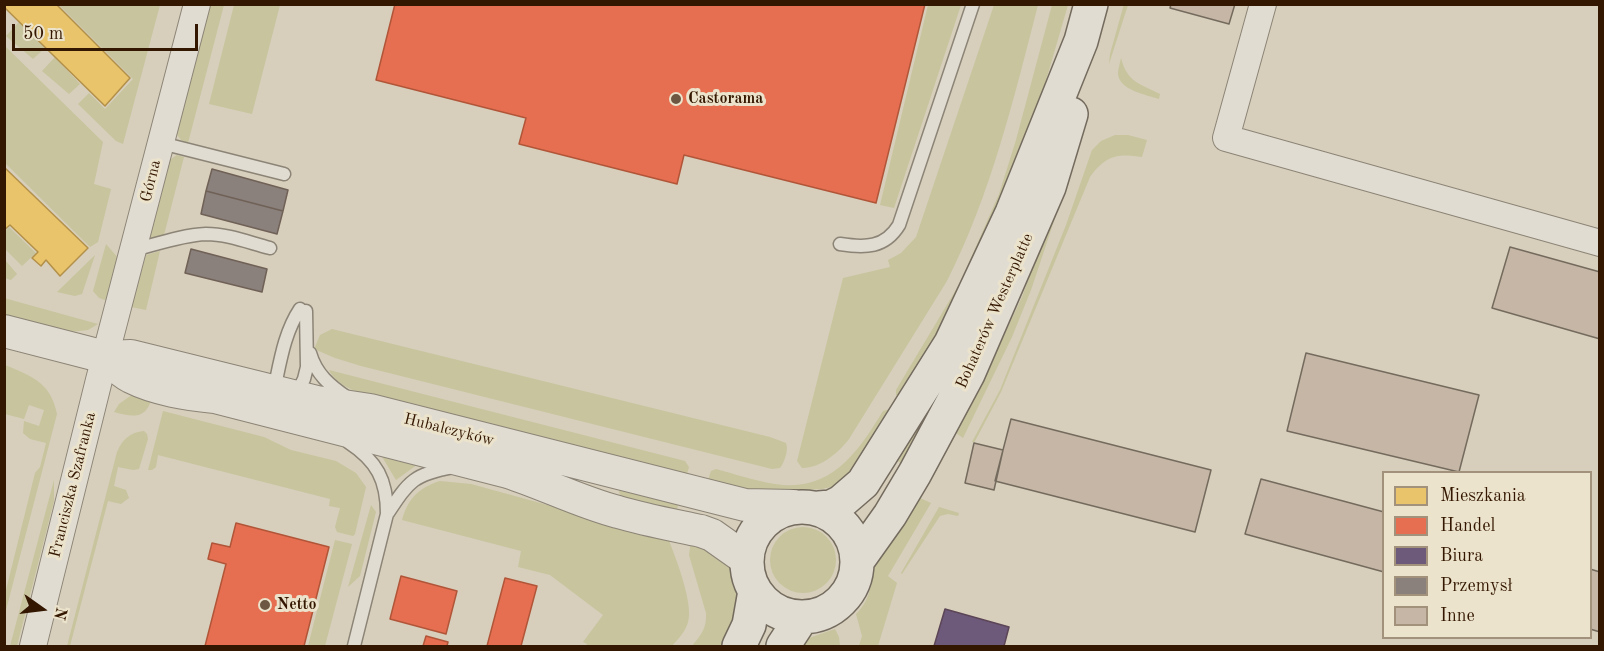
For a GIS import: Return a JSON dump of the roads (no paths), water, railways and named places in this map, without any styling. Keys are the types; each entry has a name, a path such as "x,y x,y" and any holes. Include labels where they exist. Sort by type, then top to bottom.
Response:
{"main road":[{"name":"Bohaterów Westerplatte","path":"806,507 831,507 841,502 863,483 951,343 1012,213 1081,41 1091,4"},
{"name":"Bohaterów Westerplatte","path":"858,560 890,514 939,430 968,374 1018,260 1059,158 1074,103 1079,75 1081,41"},
{"path":"806,507 837,518 850,534 858,560 851,589 842,600 830,610 801,617 775,610 763,602 754,591 748,575 746,559 749,544 756,530 766,519 779,511 806,507"},
{"path":"739,646 749,626 754,591"},
{"path":"783,646 801,617"}],"street":[{"name":"Górna","path":"105,357 197,4"},
{"path":"1263,4 1226,138 1599,243"},
{"name":"Hubalczyków","path":"4,331 105,357 131,377 155,386 186,393 215,397 317,402 370,410 745,505 806,507"},
{"name":"Franciszka Szafranka","path":"33,646 105,357"},
{"name":"Hubalczyków","path":"282,400 318,424 473,463 542,483 618,512 701,531 746,559"}],"lane":[{"path":"840,243 867,247 879,244 891,236 899,225 973,4"},
{"path":"161,143 284,174"},
{"path":"134,250 208,234 270,248"},
{"path":"303,310 307,343 306,373 282,400 287,336 292,321 303,310"},
{"path":"307,343 313,364 328,383 370,410"},
{"path":"318,424 362,451 370,459 385,488 387,514 354,646"},
{"path":"387,514 412,480 429,472 473,463"}],"place":[{"name":"Castorama","path":"676,99"},
{"name":"Netto","path":"265,605"}]}
